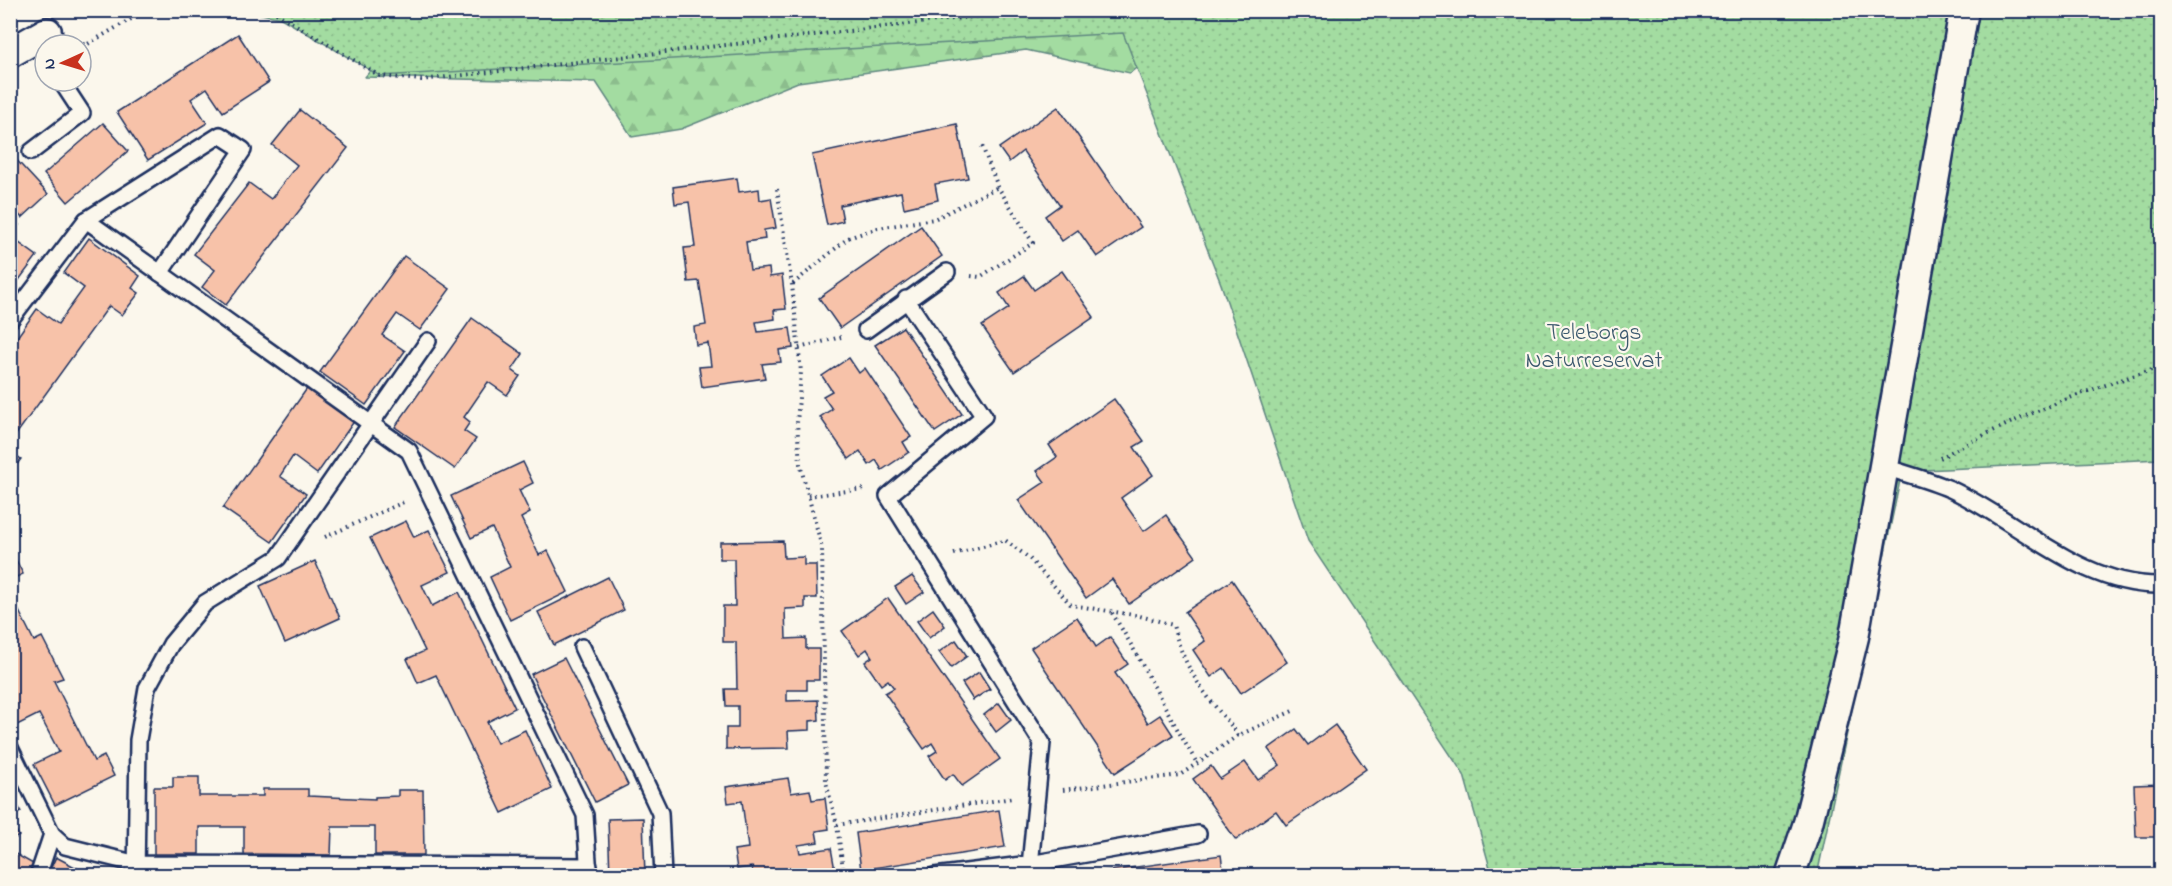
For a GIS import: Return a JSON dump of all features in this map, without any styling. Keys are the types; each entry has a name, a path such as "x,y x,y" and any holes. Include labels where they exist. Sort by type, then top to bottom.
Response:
{"street":[{"path":"1790,876 1808,823 1898,471 1964,10"},
{"path":"10,53 33,45"}],"lane":[{"path":"31,152 82,113 70,93"},
{"path":"10,320 86,220 220,135 243,150 160,273"},
{"path":"10,748 52,834 65,846 137,870 589,871 585,815 410,451 86,220"},
{"path":"866,330 946,272"},
{"path":"906,299 984,416 888,496 1042,743 1029,870"},
{"path":"137,870 138,740 147,688 171,644 205,603 278,558 428,341"},
{"path":"1898,471 1951,489 2072,560 2115,580 2162,585"},
{"path":"582,647 660,813 663,876"},
{"path":"38,876 52,834"},
{"path":"934,876 1029,870 1198,834"}],"path":[{"path":"93,41 147,10"},
{"path":"271,10 380,76 421,80 1032,10"},
{"path":"946,272 980,277 1033,243 998,187 982,146"},
{"path":"792,285 848,237 878,228 934,219 998,187"},
{"path":"777,189 799,348 801,372 797,423 800,464 822,548 826,782 837,825 844,876"},
{"path":"799,348 866,330"},
{"path":"1898,471 2090,388 2162,367"},
{"path":"808,496 860,488 888,496"},
{"path":"278,558 429,491"},
{"path":"929,562 1005,540 1029,558 1071,605 1173,626 1180,654 1186,664 1205,695 1239,735"},
{"path":"1112,612 1141,658 1162,706 1197,763"},
{"path":"837,825 1037,794 1180,775 1239,735 1295,710"}],"green space":[{"path":"961,10 1176,36 1130,73 1026,50 798,82 681,129 632,137 596,82 365,77 386,52"},
{"name":"Teleborgs Naturreservat","path":"247,11 2161,11 2161,459 1902,471 1818,871 1794,876 1492,875 1464,775 1308,541 1221,284 1123,33 380,76 281,18"}],"building":[{"path":"238,34 269,82 223,112 207,88 191,99 207,123 148,160 117,112"},
{"path":"1058,107 1141,227 1097,257 1078,230 1062,241 1045,216 1060,205 1023,151 1009,162 999,148"},
{"path":"300,110 348,148 226,305 202,287 215,270 194,254 249,183 271,199 297,165 272,145"},
{"path":"103,123 128,151 68,202 44,174"},
{"path":"957,124 968,178 935,184 938,200 904,208 901,192 840,205 843,221 827,225 812,155"},
{"path":"10,153 48,194 22,218 10,205"},
{"path":"737,178 739,192 759,189 760,200 771,198 776,228 764,230 765,239 746,242 750,270 769,268 770,277 782,275 786,309 774,310 775,319 756,322 758,332 790,328 793,348 779,350 781,362 762,364 765,378 702,387 699,367 711,366 708,343 696,345 694,327 706,325 699,281 688,282 684,248 695,247 689,202 675,204 673,187"},
{"path":"10,219 19,225 11,237 37,256 10,292"},
{"path":"921,226 942,256 840,328 819,298"},
{"path":"89,238 140,276 132,288 139,293 122,315 109,306 10,443 10,347 37,309 58,324 84,288 64,273"},
{"path":"404,256 450,289 420,330 397,314 382,335 405,351 366,405 320,372"},
{"path":"1062,271 1094,317 1014,372 982,326 1009,308 999,293 1024,276 1034,290"},
{"path":"472,318 523,354 512,370 520,376 507,395 488,382 464,417 470,422 464,431 476,439 455,469 395,427"},
{"path":"903,327 962,414 935,432 875,345"},
{"path":"849,358 859,373 865,368 911,437 903,442 909,452 882,470 876,460 869,465 860,451 849,459 820,417 832,409 823,396 832,391 822,376"},
{"path":"308,387 355,420 317,474 293,456 280,476 306,494 272,542 223,508"},
{"path":"1114,399 1144,441 1134,447 1153,475 1121,498 1144,531 1166,515 1196,557 1129,604 1112,579 1086,598 1018,500 1045,482 1037,471 1057,457 1049,445"},
{"path":"10,451 21,459 10,474"},
{"path":"523,462 533,483 519,490 530,513 521,518 539,555 548,551 568,592 510,620 490,577 510,567 492,528 471,538 451,496"},
{"path":"406,521 414,537 429,530 450,572 422,585 432,606 459,592 515,708 487,722 497,743 525,730 552,789 502,813 436,675 418,683 407,659 425,651 370,538"},
{"path":"783,541 784,558 804,557 804,565 816,565 817,598 805,598 805,608 785,609 786,639 806,638 806,649 819,649 819,680 807,680 807,690 787,690 787,701 818,700 819,720 810,721 810,730 788,731 789,748 726,749 726,728 738,728 738,706 726,706 725,689 737,689 736,642 723,642 723,606 735,606 734,559 720,559 720,542"},
{"path":"10,548 23,574 10,580"},
{"path":"315,561 340,618 285,643 260,586"},
{"path":"912,576 924,592 906,604 895,587"},
{"path":"608,577 624,610 554,645 538,612"},
{"path":"1232,580 1287,662 1241,693 1224,668 1211,677 1193,650 1205,641 1185,612"},
{"path":"10,593 34,641 42,637 63,678 54,681 94,761 104,756 114,776 55,805 34,764 59,752 39,714 15,726 10,718"},
{"path":"888,598 1000,759 962,786 953,774 945,780 929,756 937,751 932,743 924,749 885,693 894,688 888,680 881,685 865,662 872,657 867,649 859,655 842,631"},
{"path":"933,609 945,626 929,638 917,621"},
{"path":"1077,617 1096,647 1110,637 1128,664 1115,673 1148,723 1160,715 1173,735 1115,773 1031,648"},
{"path":"956,640 967,656 951,668 939,652"},
{"path":"564,658 628,785 595,802 531,674"},
{"path":"979,672 990,689 973,700 962,683"},
{"path":"999,703 1011,720 996,732 984,715"},
{"path":"1335,725 1366,769 1286,825 1276,811 1236,840 1193,779 1211,766 1220,779 1245,762 1258,780 1280,765 1268,749 1296,729 1308,745"},
{"path":"173,777 199,777 199,796 263,796 263,789 308,789 308,796 375,799 375,797 398,796 398,790 423,790 424,855 375,855 375,827 332,827 331,855 244,854 244,827 199,827 199,854 154,854 154,787 173,787"},
{"path":"788,778 791,793 810,790 812,800 825,798 829,829 816,831 818,842 798,845 800,853 831,848 835,870 823,871 824,876 753,876 752,867 737,869 734,850 748,848 742,801 728,803 726,787"},
{"path":"2162,784 2162,837 2136,837 2134,785"},
{"path":"10,791 21,812 10,817"},
{"path":"999,810 1005,847 861,870 856,833"},
{"path":"643,818 645,876 610,876 608,819"},
{"path":"10,819 19,836 10,841"},
{"path":"10,851 35,865 29,876 10,876"},
{"path":"1221,855 1224,876 1073,876"},
{"path":"56,857 92,876 47,876"}]}
